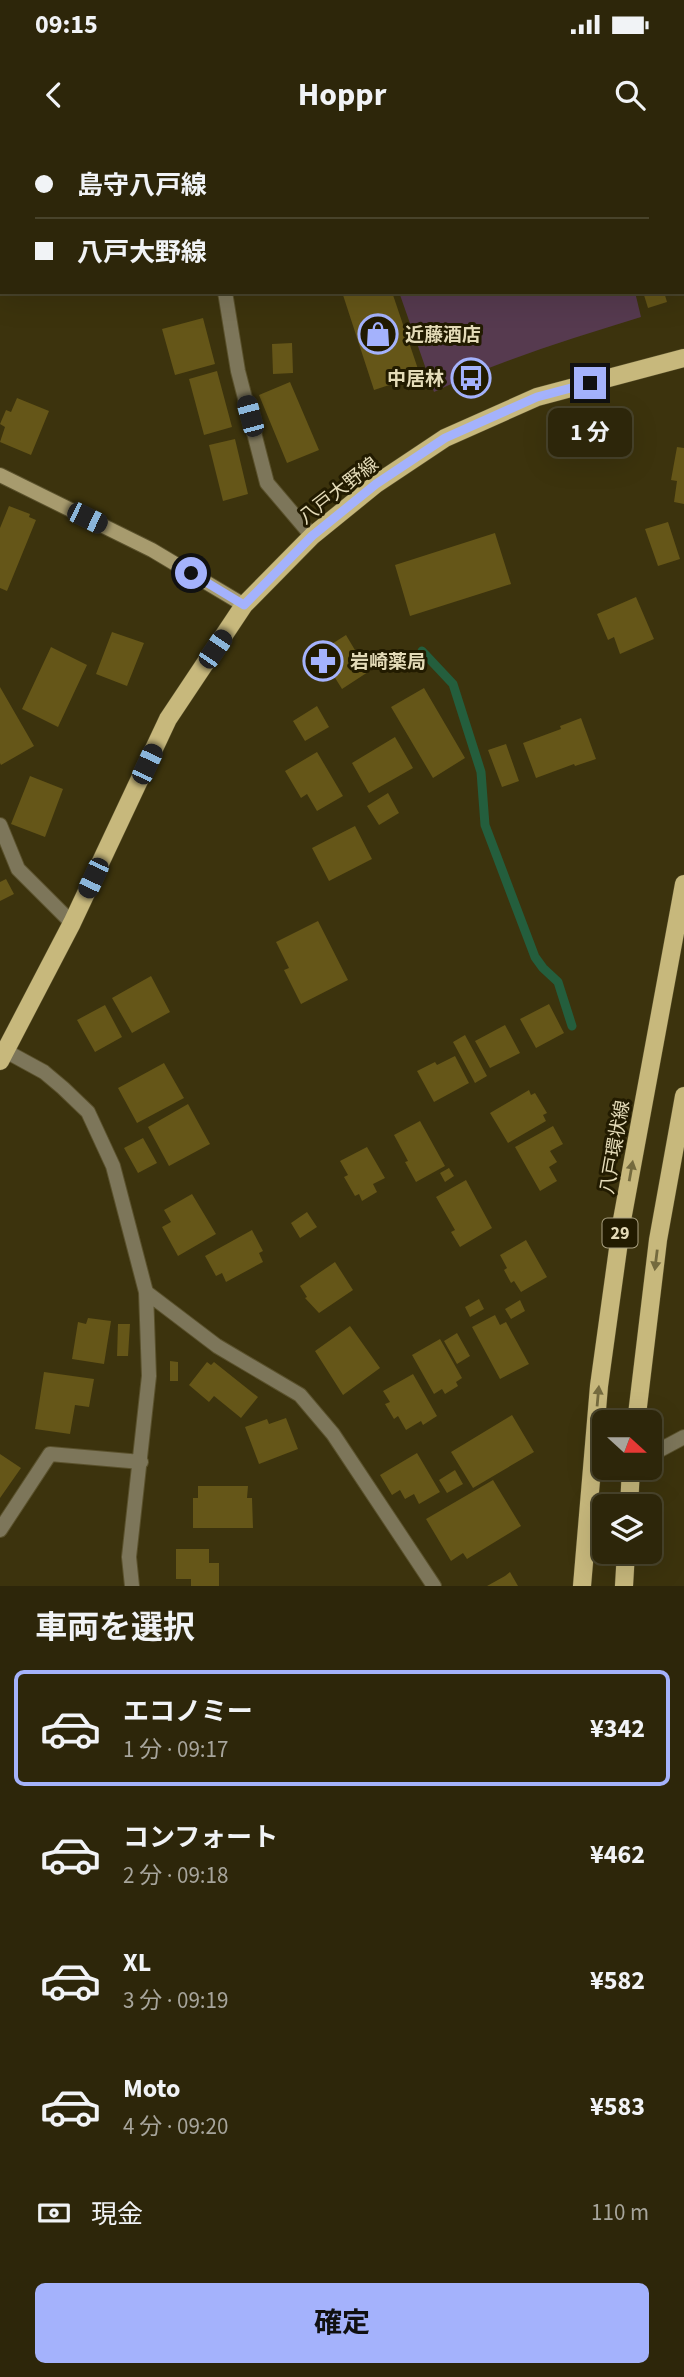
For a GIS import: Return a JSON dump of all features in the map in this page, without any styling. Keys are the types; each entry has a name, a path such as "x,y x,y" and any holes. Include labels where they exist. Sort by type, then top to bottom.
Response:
{"main road":[{"name":"八戸大野線","path":"2,1053 72,923 168,719 244,605 312,536 376,484 445,438 537,397 684,358"},
{"path":"0,475 152,550 244,605"},
{"name":"八戸環状線","path":"582,1586 598,1387 622,1220 684,884"},
{"name":"29","path":"638,1410 658,1240 684,1096"},
{"path":"624,1586 625,1564"}],"street":[{"path":"225,294 238,371 267,483 312,536"},
{"path":"0,825 18,869 72,923"},
{"path":"2,1053 44,1072 88,1112 113,1166 146,1292 149,1376 130,1557 132,1586"},
{"path":"146,1292 217,1346 300,1395 333,1434 434,1586"},
{"path":"662,1449 684,1437"},
{"path":"0,1530 50,1454 141,1462"}],"shaded area":[{"path":"400,294 635,294 641,317 510,360 434,392"}],"building":[{"path":"343,294 393,294 420,375 374,390"},
{"path":"644,294 665,294 667,302 648,308"},
{"path":"203,318 215,364 175,375 162,329"},
{"path":"292,343 293,373 273,374 272,344"},
{"path":"217,371 232,427 204,435 189,379"},
{"path":"290,382 319,450 287,463 259,395"},
{"path":"17,398 49,411 31,455 0,442 5,427 0,424 6,410 11,412"},
{"path":"235,439 248,494 223,501 209,445"},
{"path":"677,447 684,448 684,504 674,502 677,481 671,480"},
{"path":"9,506 30,514 29,517 36,520 7,591 0,588 0,528"},
{"path":"668,522 680,559 658,566 645,529"},
{"path":"495,533 511,584 410,616 395,565"},
{"path":"636,597 654,639 620,654 614,637 608,640 597,614"},
{"path":"112,632 144,643 127,686 96,674"},
{"path":"346,635 368,672 342,689 319,652"},
{"path":"51,647 87,665 58,727 22,709"},
{"path":"0,687 34,746 1,765 0,763"},
{"path":"424,688 465,758 433,778 391,707"},
{"path":"317,706 329,727 305,741 293,721"},
{"path":"581,718 596,759 536,778 523,743 561,729 560,726"},
{"path":"395,737 413,768 369,793 352,763"},
{"path":"506,744 519,781 502,787 488,750"},
{"path":"317,752 343,796 317,811 307,794 301,798 285,771"},
{"path":"30,776 63,789 45,837 11,824"},
{"path":"388,793 399,813 379,825 367,806"},
{"path":"355,826 372,859 329,881 312,848"},
{"path":"6,879 14,894 0,901 0,882"},
{"path":"318,921 348,980 301,1004 284,970 289,968 276,942"},
{"path":"151,976 170,1012 132,1033 112,998"},
{"path":"549,1004 564,1033 536,1048 520,1019"},
{"path":"105,1005 122,1037 95,1052 77,1020"},
{"path":"505,1025 520,1053 490,1068 475,1041"},
{"path":"465,1035 487,1076 475,1083 453,1042"},
{"path":"455,1056 469,1083 434,1102 417,1071"},
{"path":"164,1063 184,1098 137,1123 118,1088"},
{"path":"529,1090 531,1095 535,1093 547,1113 543,1115 546,1121 508,1143 490,1113"},
{"path":"188,1104 210,1144 169,1166 148,1127"},
{"path":"420,1121 445,1166 416,1182 394,1135"},
{"path":"553,1126 563,1144 550,1151 557,1162 549,1167 557,1181 540,1191 515,1147"},
{"path":"143,1138 157,1163 138,1173 124,1148"},
{"path":"367,1147 385,1178 373,1184 377,1192 362,1201 359,1194 355,1196 344,1177 348,1175 340,1161"},
{"path":"449,1168 454,1176 445,1182 440,1173"},
{"path":"466,1180 492,1228 460,1247 451,1232 455,1230 436,1197"},
{"path":"192,1194 216,1234 178,1256 162,1227 171,1222 164,1210"},
{"path":"307,1212 317,1227 300,1238 291,1223"},
{"path":"252,1230 263,1251 259,1253 263,1262 226,1282 222,1273 216,1276 205,1256"},
{"path":"526,1240 547,1277 521,1292 514,1281 511,1283 500,1255"},
{"path":"335,1262 353,1290 319,1313 305,1298 307,1297 300,1286"},
{"path":"479,1299 484,1309 470,1317 465,1307"},
{"path":"520,1300 525,1311 511,1319 505,1309"},
{"path":"495,1315 500,1325 506,1322 529,1364 500,1379 472,1327"},
{"path":"88,1318 111,1321 104,1364 72,1359 78,1322 86,1324"},
{"path":"118,1324 130,1324 128,1356 117,1356"},
{"path":"350,1326 380,1368 343,1395 315,1351"},
{"path":"457,1333 470,1356 457,1364 444,1341"},
{"path":"440,1339 462,1378 456,1382 458,1386 445,1394 442,1389 434,1394 412,1355"},
{"path":"170,1361 178,1362 178,1381 170,1381"},
{"path":"207,1362 211,1365 214,1362 258,1397 241,1418 214,1396 209,1402 189,1385"},
{"path":"44,1372 94,1379 89,1407 75,1405 70,1434 35,1429"},
{"path":"413,1374 437,1416 423,1425 421,1421 406,1430 398,1416 394,1419 385,1404 390,1402 383,1391"},
{"path":"512,1415 534,1452 473,1488 451,1452"},
{"path":"286,1418 298,1449 259,1464 245,1427 267,1419 269,1424"},
{"path":"417,1453 440,1492 419,1504 414,1494 405,1499 400,1490 392,1495 380,1475"},
{"path":"0,1454 21,1468 0,1498"},
{"path":"455,1470 463,1484 447,1493 439,1480"},
{"path":"493,1480 521,1526 467,1559 463,1553 451,1561 426,1519"},
{"path":"198,1486 248,1486 247,1498 252,1498 253,1528 193,1528 193,1498 198,1498"},
{"path":"176,1549 209,1549 209,1563 219,1563 219,1586 191,1586 191,1579 176,1579"},
{"path":"510,1572 518,1586 487,1586 505,1576"}],"waterway":[{"path":"422,651 453,684 481,772 485,825 535,957 558,982 572,1026"}],"place":[{"name":"近藤酒店","path":"378,334"},
{"name":"中居林","path":"471,378"},
{"name":"岩崎薬局","path":"323,661"}],"route":[{"path":"191,573 244,605 312,536 376,484 445,438 537,397 590,383"}]}
